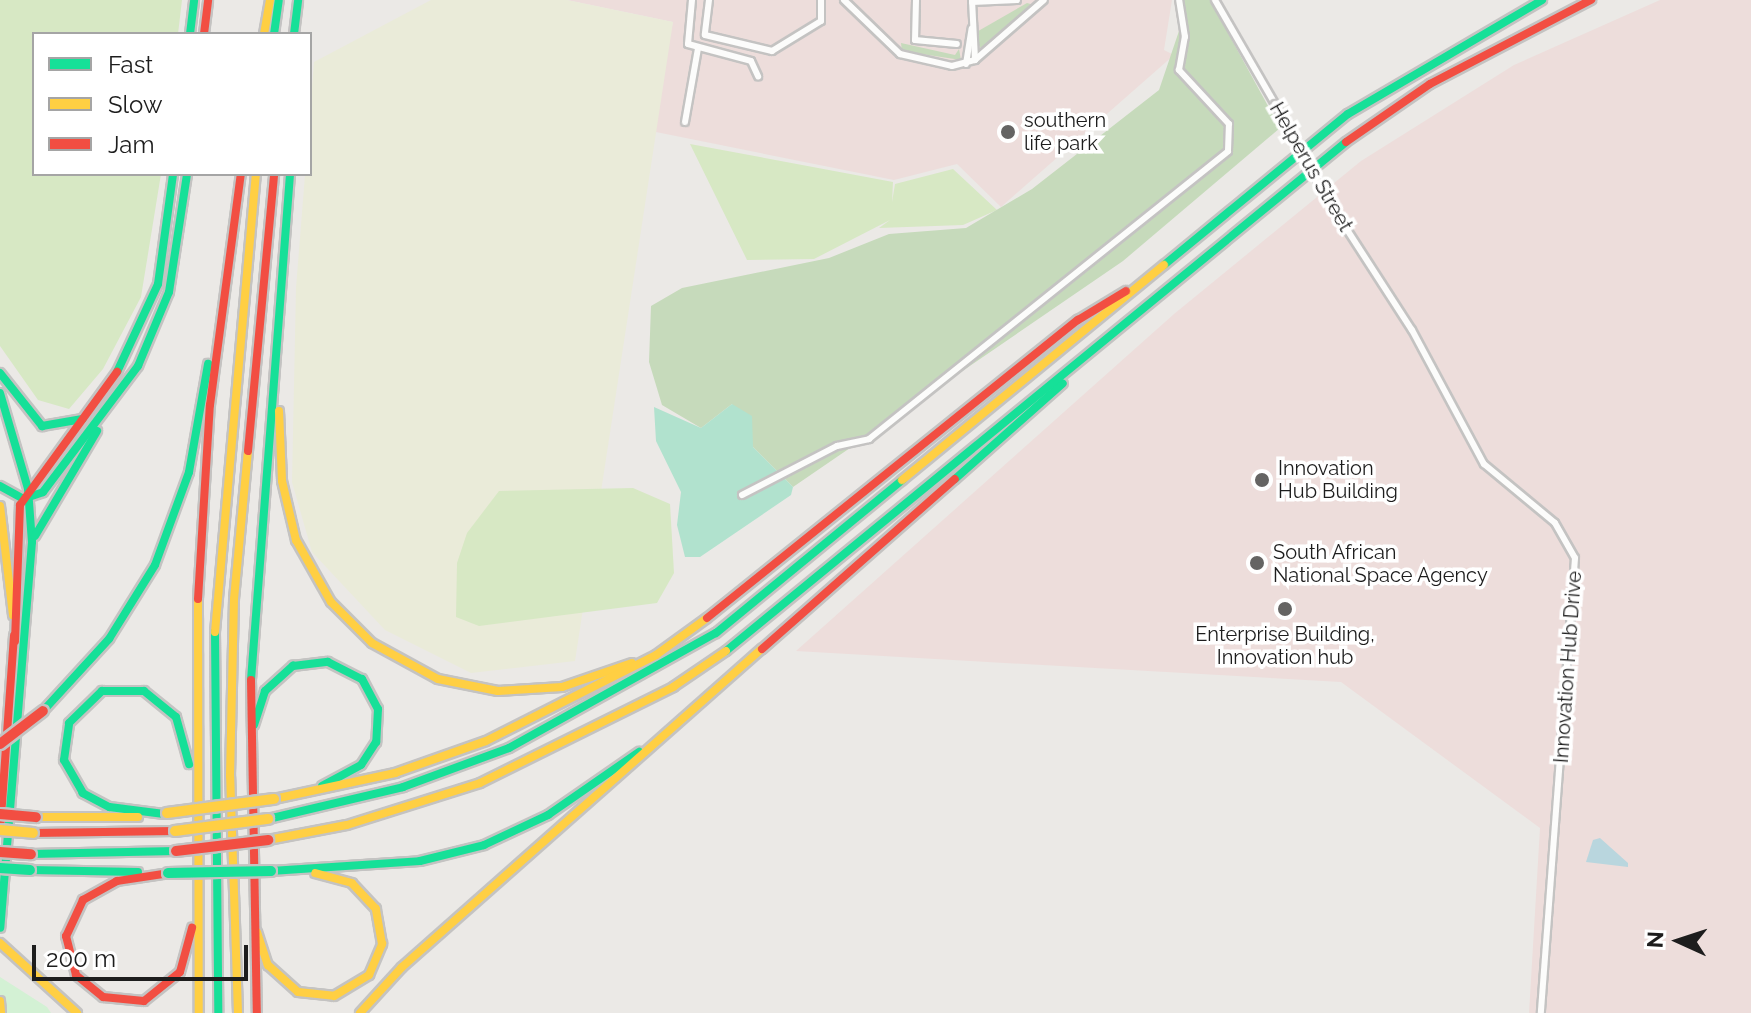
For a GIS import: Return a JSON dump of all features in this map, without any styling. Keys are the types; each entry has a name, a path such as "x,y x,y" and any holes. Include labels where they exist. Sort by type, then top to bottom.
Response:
{"main road":[{"path":"190,32 194,0"},
{"path":"204,32 208,0"},
{"path":"264,32 270,0"},
{"path":"274,32 279,0"},
{"path":"294,32 301,0"},
{"path":"301,0 301,32"},
{"path":"173,176 148,315 92,411 27,496 0,830 33,833 175,831 268,819 472,763 588,710 678,658 807,564 1135,288 1348,114 1542,0"},
{"path":"0,852 176,851 268,840 347,825 480,783 673,687 751,634 1138,310 1350,138 1491,49 1591,0"},
{"path":"32,542 163,310 187,176"},
{"path":"0,744 43,711 118,627 167,537 193,455 241,176"},
{"path":"218,1013 211,791 216,595 256,176"},
{"path":"238,1013 230,776 234,599 274,176"},
{"path":"257,1013 251,862 251,635 279,337 290,176"},
{"path":"199,1013 193,817 200,539 228,256"},
{"path":"0,814 36,817 166,814 276,799 395,773 486,741 614,680 700,625 1078,320 1135,288"},
{"path":"360,1013 402,967 717,693 1119,336 1138,310"},
{"path":"279,337 280,465 291,526 324,592 382,650 453,683 535,691 607,674 700,625"},
{"path":"0,373 46,428 68,426 92,411"},
{"path":"0,393 23,464 32,542 0,928"},
{"path":"27,496 101,423"},
{"path":"0,486 27,496"},
{"path":"0,506 15,641"},
{"path":"251,805 254,725 265,691 301,664 345,667 367,685 378,709 373,749 341,778 276,799"},
{"path":"166,814 109,807 74,783 64,760 65,731 96,694 136,689 171,711 187,747 193,817"},
{"path":"0,868 166,874 420,861 503,838 586,790 717,693"},
{"path":"251,862 260,946 278,979 313,997 355,988 381,951 372,902 336,877 273,870"},
{"path":"166,874 107,884 73,915 68,956 95,994 136,1002 170,985 189,948 194,874"},
{"path":"0,943 27,964 77,1013"},
{"path":"0,1001 1,1013"}],"street":[{"path":"692,0 686,35 698,48 751,61 758,76"},
{"path":"709,0 707,36 772,51 821,21 821,0"},
{"path":"844,0 903,55 966,64 975,60 1044,0"},
{"path":"916,0 915,40 957,44"},
{"path":"975,60 972,1 1017,0"},
{"path":"742,495 876,434 1228,151 1229,124 1182,81 1183,26 1179,0"},
{"name":"Helperus Street","path":"1215,0 1333,208 1412,330"},
{"path":"966,64 972,28"},
{"path":"685,122 698,48"},
{"name":"Innovation Hub Drive","path":"1412,330 1484,464 1555,523 1575,558 1541,1013"}],"shaded area":[{"path":"567,0 1172,0 1164,50 1174,55 1001,207 957,164 894,180 646,130 673,22"},
{"path":"1660,0 1751,0 1751,1013 1529,1013 1540,828 1341,682 796,651 1174,314 1361,161 1514,65"}],"green space":[{"path":"0,0 182,0 178,32 32,32 32,176 161,176 141,297 103,369 69,409 38,400 0,346"},
{"path":"431,0 567,0 673,22 575,661 471,673 385,630 312,552 292,482 296,288 305,176 312,176 314,62"},
{"path":"1180,0 1210,0 1280,128 1123,261 793,487 753,447 732,404 701,428 662,405 649,362 651,306 682,288 829,258 889,234 966,228 1032,189 1159,90 1179,31"},
{"path":"1027,3 1034,5 984,54 973,34"},
{"path":"901,43 955,55 959,49 961,60 902,51"},
{"path":"690,144 893,182 892,202 895,184 953,169 997,210 963,225 879,228 890,220 814,259 747,260"},
{"path":"732,404 752,416 753,447 793,487 791,495 700,557 685,557 677,525 681,492 656,441 654,407 701,428"},
{"path":"633,488 670,504 674,573 657,603 479,626 456,617 457,563 467,533 499,491"},
{"path":"0,977 47,1007 51,1013 0,1013"}],"water":[{"path":"1600,838 1628,863 1628,867 1586,862 1593,840"}],"traffic: fast":[{"path":"190,32 194,0"},
{"path":"274,32 279,0"},
{"path":"294,32 298,0"},
{"path":"1164,265 1348,114 1542,0"},
{"path":"726,651 1346,142"},
{"path":"117,372 158,284 173,176"},
{"path":"0,486 23,499 43,492 138,366 169,292 187,176"},
{"path":"251,680 290,176"},
{"path":"43,711 109,639 155,565 189,472 208,364"},
{"path":"0,373 42,426 82,419"},
{"path":"955,479 1063,383"},
{"path":"0,393 28,489 32,542 0,928"},
{"path":"35,536 97,431"},
{"path":"268,819 403,787 509,748 716,633 902,480"},
{"path":"215,632 218,1013"},
{"path":"254,725 265,691 293,666 328,662 362,679 378,709 376,742 361,765 322,786"},
{"path":"164,814 109,807 83,793 64,760 69,723 102,691 144,691 176,717 189,764"},
{"path":"271,871 420,861 484,845 548,815 639,752"},
{"path":"31,854 176,851"},
{"path":"0,868 30,870"},
{"path":"30,870 138,872"},
{"path":"168,873 271,871"}],"traffic: slow":[{"path":"264,32 270,0"},
{"path":"215,632 256,176"},
{"path":"902,480 1164,265"},
{"path":"279,411 282,481 296,540 331,602 372,643 438,679 498,691 562,687 632,663"},
{"path":"238,1013 230,776 234,599 248,451"},
{"path":"0,506 13,615"},
{"path":"198,599 199,1013"},
{"path":"274,799 395,773 486,741 656,655 707,618"},
{"path":"360,1013 402,967 762,649"},
{"path":"268,840 347,825 480,783 673,687 726,651"},
{"path":"167,813 274,799"},
{"path":"36,817 138,817"},
{"path":"175,831 268,819"},
{"path":"0,830 33,833"},
{"path":"257,932 268,965 298,992 334,996 369,975 382,944 376,909 352,883 315,873"},
{"path":"0,943 77,1013"},
{"path":"0,1001 1,1013"}],"traffic: jam":[{"path":"204,32 208,0"},
{"path":"1346,142 1430,84 1591,0"},
{"path":"198,599 210,405 241,176"},
{"path":"248,451 274,176"},
{"path":"707,618 1078,320 1126,291"},
{"path":"15,641 20,505 117,372"},
{"path":"762,649 955,479"},
{"path":"0,831 14,636"},
{"path":"251,680 257,1013"},
{"path":"0,744 43,711"},
{"path":"0,814 36,817"},
{"path":"33,833 175,831"},
{"path":"176,851 268,840"},
{"path":"0,852 31,854"},
{"path":"163,874 117,881 83,900 66,936 76,975 103,997 144,1001 180,972 192,928"}],"place":[{"name":"southern life park","path":"1008,132"},
{"name":"Innovation Hub Building","path":"1262,480"},
{"name":"South African National Space Agency","path":"1257,563"},
{"name":"Enterprise Building, Innovation hub","path":"1285,609"}]}
